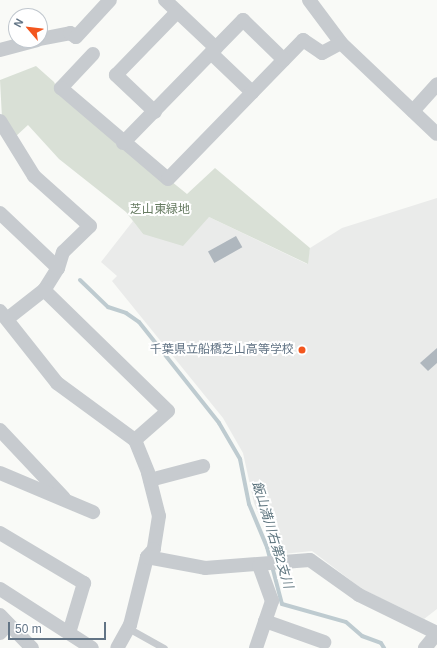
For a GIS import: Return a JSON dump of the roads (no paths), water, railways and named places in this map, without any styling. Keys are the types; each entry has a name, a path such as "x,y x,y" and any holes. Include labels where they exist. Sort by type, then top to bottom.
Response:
{"street":[{"path":"48,38 70,33 76,37 110,0"},
{"path":"165,0 252,92"},
{"path":"309,0 341,43 437,134"},
{"path":"155,112 116,75 177,12"},
{"path":"123,143 155,112 243,20 284,60"},
{"path":"93,54 61,88 123,143 168,179 304,40 322,53 341,43"},
{"path":"413,111 437,84"},
{"path":"0,120 34,176 90,226 63,252 58,268 44,290 3,315 57,383 134,440 150,480 159,516 154,549 147,557 128,628 117,648"},
{"path":"0,213 58,268"},
{"path":"44,290 168,411 134,440"},
{"path":"0,430 68,503"},
{"path":"150,480 203,466"},
{"path":"0,473 68,503 93,512"},
{"path":"0,533 84,583 69,633"},
{"path":"147,557 205,568 259,566 310,560 359,596 437,633 425,648"},
{"path":"256,648 272,601 259,566"},
{"path":"0,589 92,648"},
{"path":"265,621 324,642"},
{"path":"3,624 32,648"}],"lane":[{"path":"128,628 164,648"}],"waterway":[{"name":"飯山満川右第2支川","path":"80,280 108,307 126,313 139,322 219,423 240,459 249,504 267,547 282,604 346,622 362,636 381,643 384,648"}],"place":[{"name":"千葉県立船橋芝山高等学校","path":"302,350"}],"park label":[{"name":"芝山東緑地","path":"160,210"}]}
